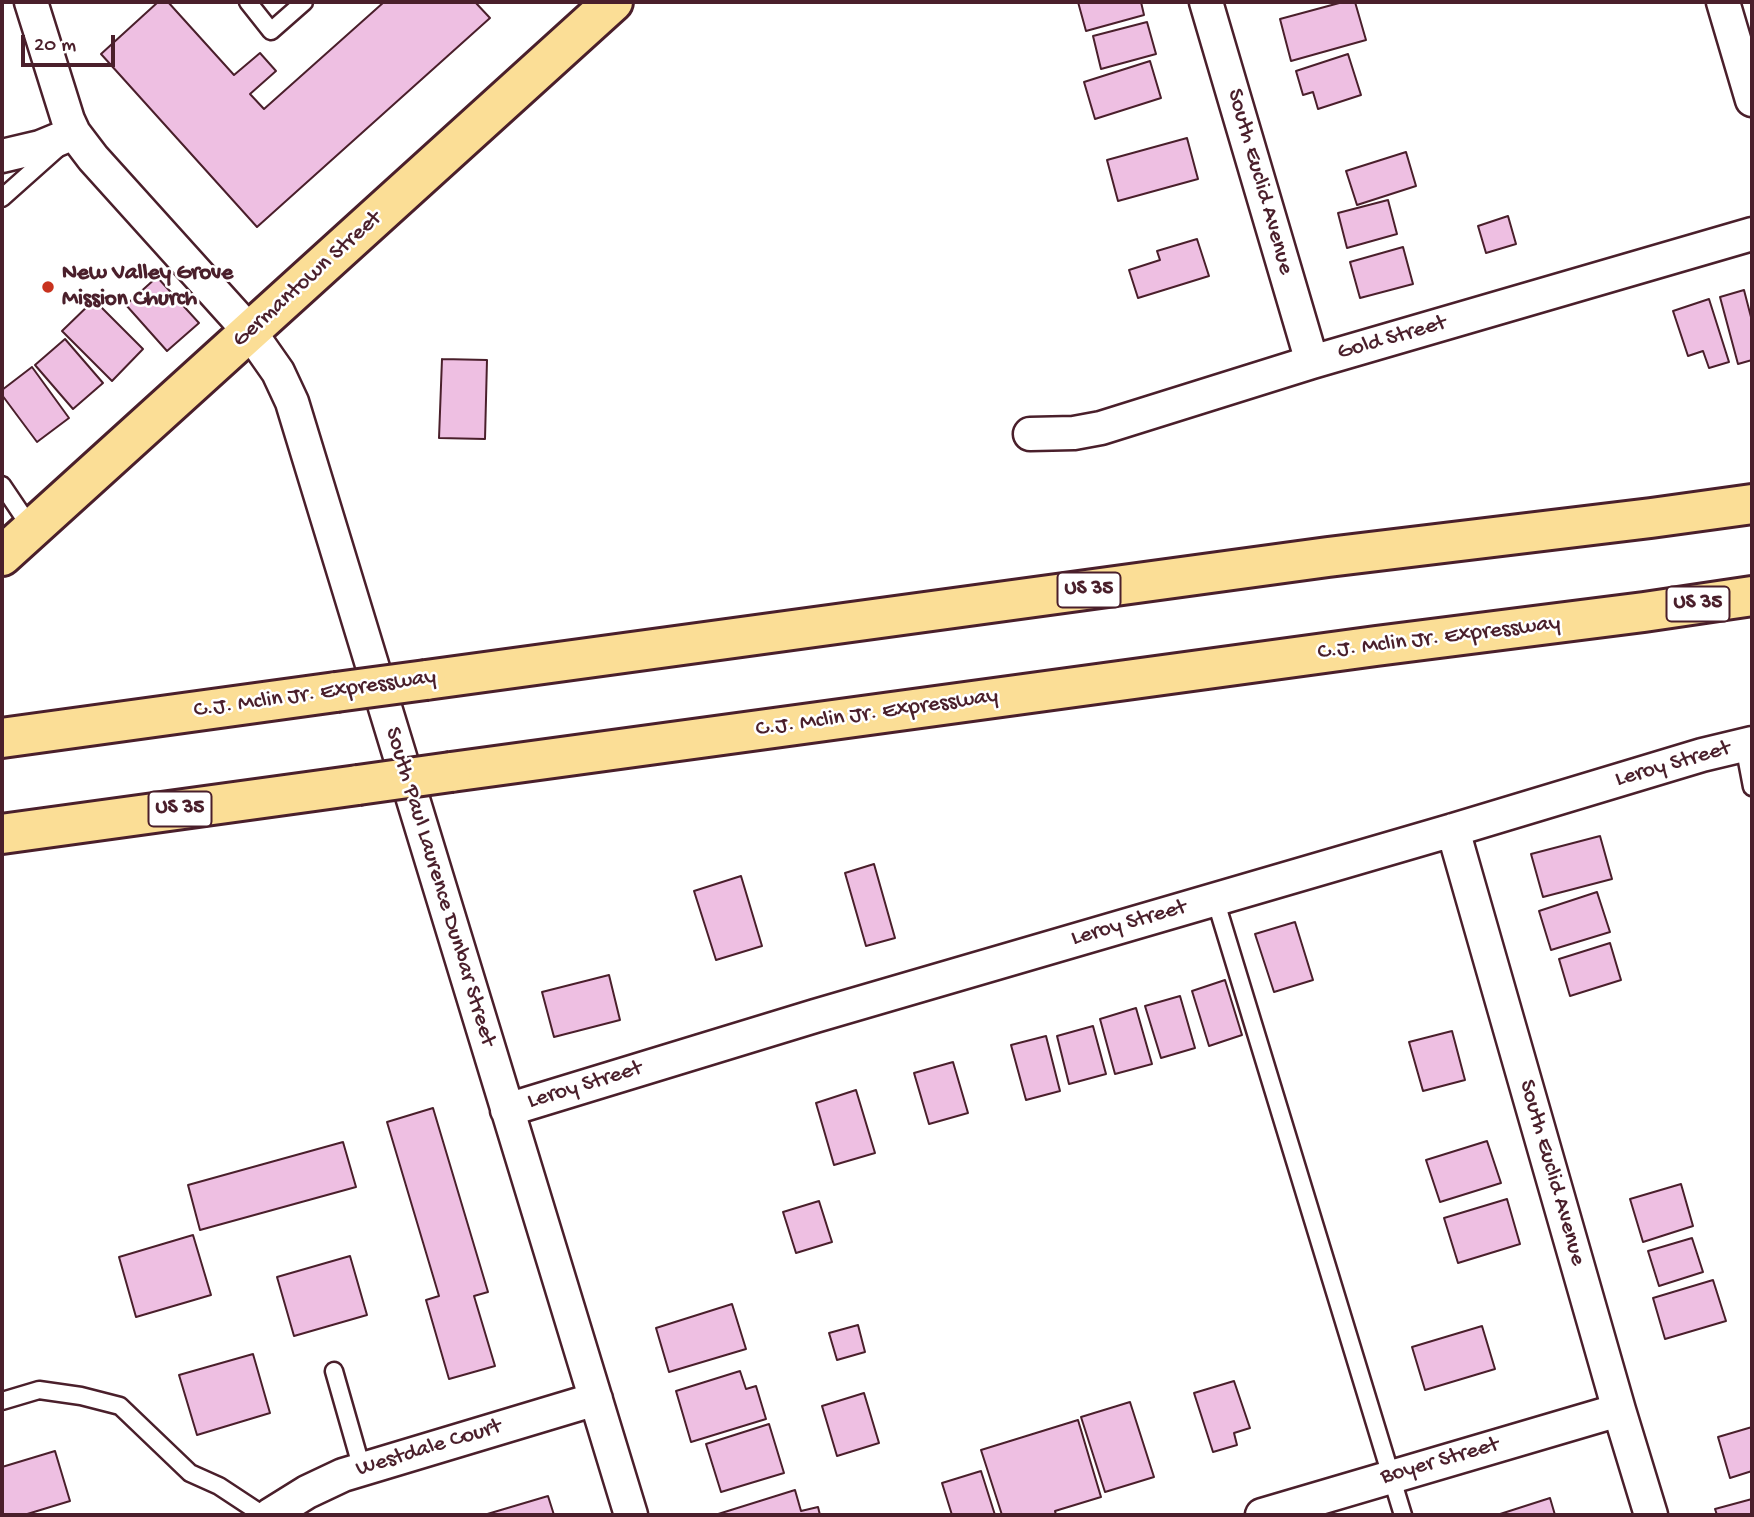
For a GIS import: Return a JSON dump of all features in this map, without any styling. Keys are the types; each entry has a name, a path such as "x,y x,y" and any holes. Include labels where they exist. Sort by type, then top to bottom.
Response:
{"main road":[{"name":"Germantown Street","path":"2,556 613,2"},
{"name":"C.J. Mclin Jr. Expressway","path":"2,738 1314,559 1752,504"},
{"name":"C.J. Mclin Jr. Expressway","path":"2,834 1752,596"},
{"path":"1644,612 1752,618"}],"street":[{"name":"South Paul Laurence Dunbar Street","path":"31,2 74,133 93,158 250,332 278,372 292,402 631,1515"},
{"name":"South Euclid Avenue","path":"1206,2 1312,362"},
{"path":"1723,2 1752,100"},
{"path":"2,156 40,147 74,133"},
{"name":"Gold Street","path":"1030,434 1074,433 1101,428 1312,362 1752,234"},
{"name":"Leroy Street","path":"507,1110 815,1016 1702,755 1748,744"},
{"name":"South Euclid Avenue","path":"1453,830 1651,1515"},
{"name":"Westdale Court","path":"270,1515 307,1492 343,1475 596,1399"},
{"name":"Boyer Street","path":"1262,1515 1619,1410"}],"lane":[{"path":"248,2 271,31 304,2"},
{"path":"2,198 74,133"},
{"path":"2,485 31,528"},
{"path":"1748,744 1752,787"},
{"path":"1216,899 1403,1515"},
{"path":"334,1371 362,1469"},
{"path":"2,1401 39,1390 81,1396 120,1406 190,1473 219,1486 263,1515"}],"building":[{"path":"158,2 168,2 234,75 260,53 276,71 250,94 264,109 384,2 475,2 490,18 257,227 101,54"},
{"path":"1078,2 1141,2 1144,15 1086,31"},
{"path":"1343,2 1355,2 1366,40 1291,61 1280,19"},
{"path":"1147,22 1156,54 1101,69 1093,36"},
{"path":"1348,54 1361,95 1318,109 1313,92 1303,95 1296,71"},
{"path":"1150,61 1161,98 1095,119 1084,82"},
{"path":"1187,138 1198,179 1118,201 1107,160"},
{"path":"1406,152 1416,186 1357,205 1346,171"},
{"path":"1388,200 1397,234 1347,248 1338,213"},
{"path":"1508,216 1516,244 1486,253 1478,226"},
{"path":"1197,239 1209,276 1138,298 1129,270 1160,260 1157,251"},
{"path":"1403,247 1413,284 1360,298 1350,262"},
{"path":"157,277 199,323 167,351 126,305"},
{"path":"1744,290 1752,321 1752,360 1738,364 1720,297"},
{"path":"1709,299 1729,362 1709,368 1703,351 1688,356 1673,311"},
{"path":"94,300 143,349 112,381 62,331"},
{"path":"65,339 103,383 73,409 35,365"},
{"path":"442,359 487,360 485,439 439,438"},
{"path":"32,367 69,418 37,442 2,395 2,390"},
{"path":"1600,836 1612,879 1543,897 1531,854"},
{"path":"874,864 895,938 866,946 845,873"},
{"path":"741,876 762,946 716,960 694,891"},
{"path":"1597,892 1610,932 1551,950 1539,911"},
{"path":"1295,922 1313,980 1274,992 1255,934"},
{"path":"1610,943 1621,980 1570,996 1559,959"},
{"path":"609,975 620,1020 554,1037 542,992"},
{"path":"1225,980 1242,1035 1209,1046 1192,991"},
{"path":"1180,996 1195,1048 1161,1058 1145,1006"},
{"path":"1136,1008 1152,1064 1115,1074 1100,1019"},
{"path":"1093,1026 1106,1074 1069,1084 1057,1036"},
{"path":"1452,1031 1465,1080 1423,1091 1409,1042"},
{"path":"1046,1036 1060,1091 1026,1100 1011,1045"},
{"path":"953,1062 968,1113 929,1124 914,1073"},
{"path":"856,1090 875,1153 834,1165 816,1103"},
{"path":"433,1108 488,1292 474,1296 495,1366 449,1379 426,1300 439,1296 387,1122"},
{"path":"1487,1141 1501,1183 1440,1202 1426,1160"},
{"path":"343,1142 356,1187 200,1230 188,1185"},
{"path":"1681,1184 1693,1226 1643,1242 1630,1199"},
{"path":"1507,1199 1520,1244 1458,1263 1444,1218"},
{"path":"819,1201 832,1242 796,1253 783,1212"},
{"path":"193,1235 211,1295 136,1317 119,1257"},
{"path":"1692,1238 1703,1272 1659,1286 1648,1251"},
{"path":"350,1256 367,1315 294,1336 277,1277"},
{"path":"1713,1280 1726,1321 1665,1339 1653,1298"},
{"path":"732,1304 746,1349 669,1372 656,1328"},
{"path":"858,1325 865,1352 837,1360 829,1333"},
{"path":"1482,1326 1495,1369 1425,1390 1412,1347"},
{"path":"253,1354 270,1413 197,1435 179,1375"},
{"path":"740,1371 746,1389 756,1386 766,1419 691,1442 676,1391"},
{"path":"1234,1381 1250,1428 1234,1433 1237,1445 1213,1452 1194,1393"},
{"path":"864,1393 879,1443 837,1456 822,1406"},
{"path":"1130,1402 1154,1477 1105,1492 1081,1417"},
{"path":"1078,1420 1101,1497 1055,1511 1056,1515 1002,1515 981,1450"},
{"path":"769,1424 784,1473 721,1492 706,1444"},
{"path":"1752,1427 1752,1471 1730,1478 1718,1437"},
{"path":"55,1451 70,1501 24,1515 2,1515 2,1467"},
{"path":"981,1471 995,1515 952,1515 942,1483"},
{"path":"795,1490 801,1511 818,1507 820,1515 715,1515"},
{"path":"548,1496 554,1515 484,1515"},
{"path":"1550,1498 1555,1515 1497,1515"},
{"path":"1752,1499 1752,1515 1717,1515 1715,1509"}],"place":[{"name":"New Valley Grove Mission Church","path":"48,287"}]}
